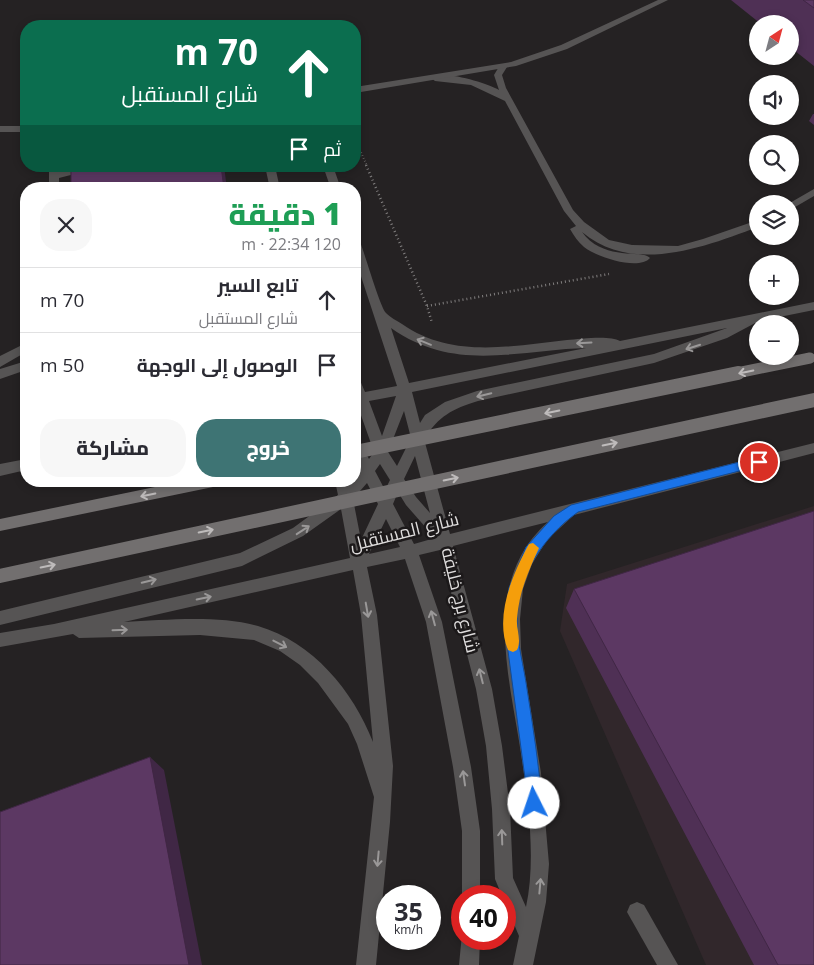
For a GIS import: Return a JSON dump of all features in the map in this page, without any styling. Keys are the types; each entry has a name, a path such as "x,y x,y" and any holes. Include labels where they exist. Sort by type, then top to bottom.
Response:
{"main road":[{"path":"361,451 812,358"},
{"path":"0,576 814,400"},
{"path":"0,525 184,487"}],"street":[{"path":"361,89 503,66 564,47 664,0"},
{"path":"503,66 498,75 509,101 569,212 579,237 589,246 603,253 635,259 680,249 749,227"},
{"path":"436,78 473,81 494,90 509,101"},
{"path":"0,129 20,129"},
{"path":"799,201 814,192"},
{"name":"شارع برج خليفة","path":"361,259 404,389 416,440 446,540 484,688 494,746 501,809 504,879 528,933"},
{"path":"775,315 814,306"},
{"path":"381,315 406,334 438,348 481,354 580,342 633,345"},
{"path":"361,398 749,321"},
{"path":"358,562 416,440 430,420 450,405 477,396 680,352 716,339 749,322"},
{"path":"0,362 20,350"},
{"path":"0,374 20,367"},
{"path":"361,482 370,472 398,419 404,389"},
{"path":"361,406 381,453 397,481 411,502 446,540"},
{"name":"شارع المستقبل","path":"0,640 54,631 410,551 446,540 814,448"},
{"path":"361,456 410,551 434,622 462,767 471,831 471,885"},
{"path":"0,470 20,467"},
{"path":"343,487 368,615 384,766 382,822 366,965"},
{"path":"0,618 242,559 302,532 346,500 357,487"},
{"path":"524,965 528,933 540,890 540,864 532,767 510,621 515,588 531,551 558,520 575,508"},
{"path":"54,631 215,628 261,634 285,646 308,662 328,680 360,728 371,757 379,788 382,822"},
{"path":"637,912 668,965"},
{"path":"469,965 470,950"}],"path":[{"path":"361,153 427,306 438,348"},
{"path":"427,306 610,274"}],"shaded area":[{"path":"814,506 814,965 706,965 560,631 567,584"}],"building":[{"path":"803,0 814,0 814,8"},
{"path":"71,172 222,172 223,182 71,182"},
{"path":"814,511 814,965 778,965 574,589"},
{"path":"150,757 189,965 0,965 0,812"}],"slow traffic":[{"path":"513,645 510,621 514,594 521,570 533,548"}],"route":[{"path":"534,803 532,767 510,621 515,588 521,570 531,551 543,534 575,508 759,462"}]}
